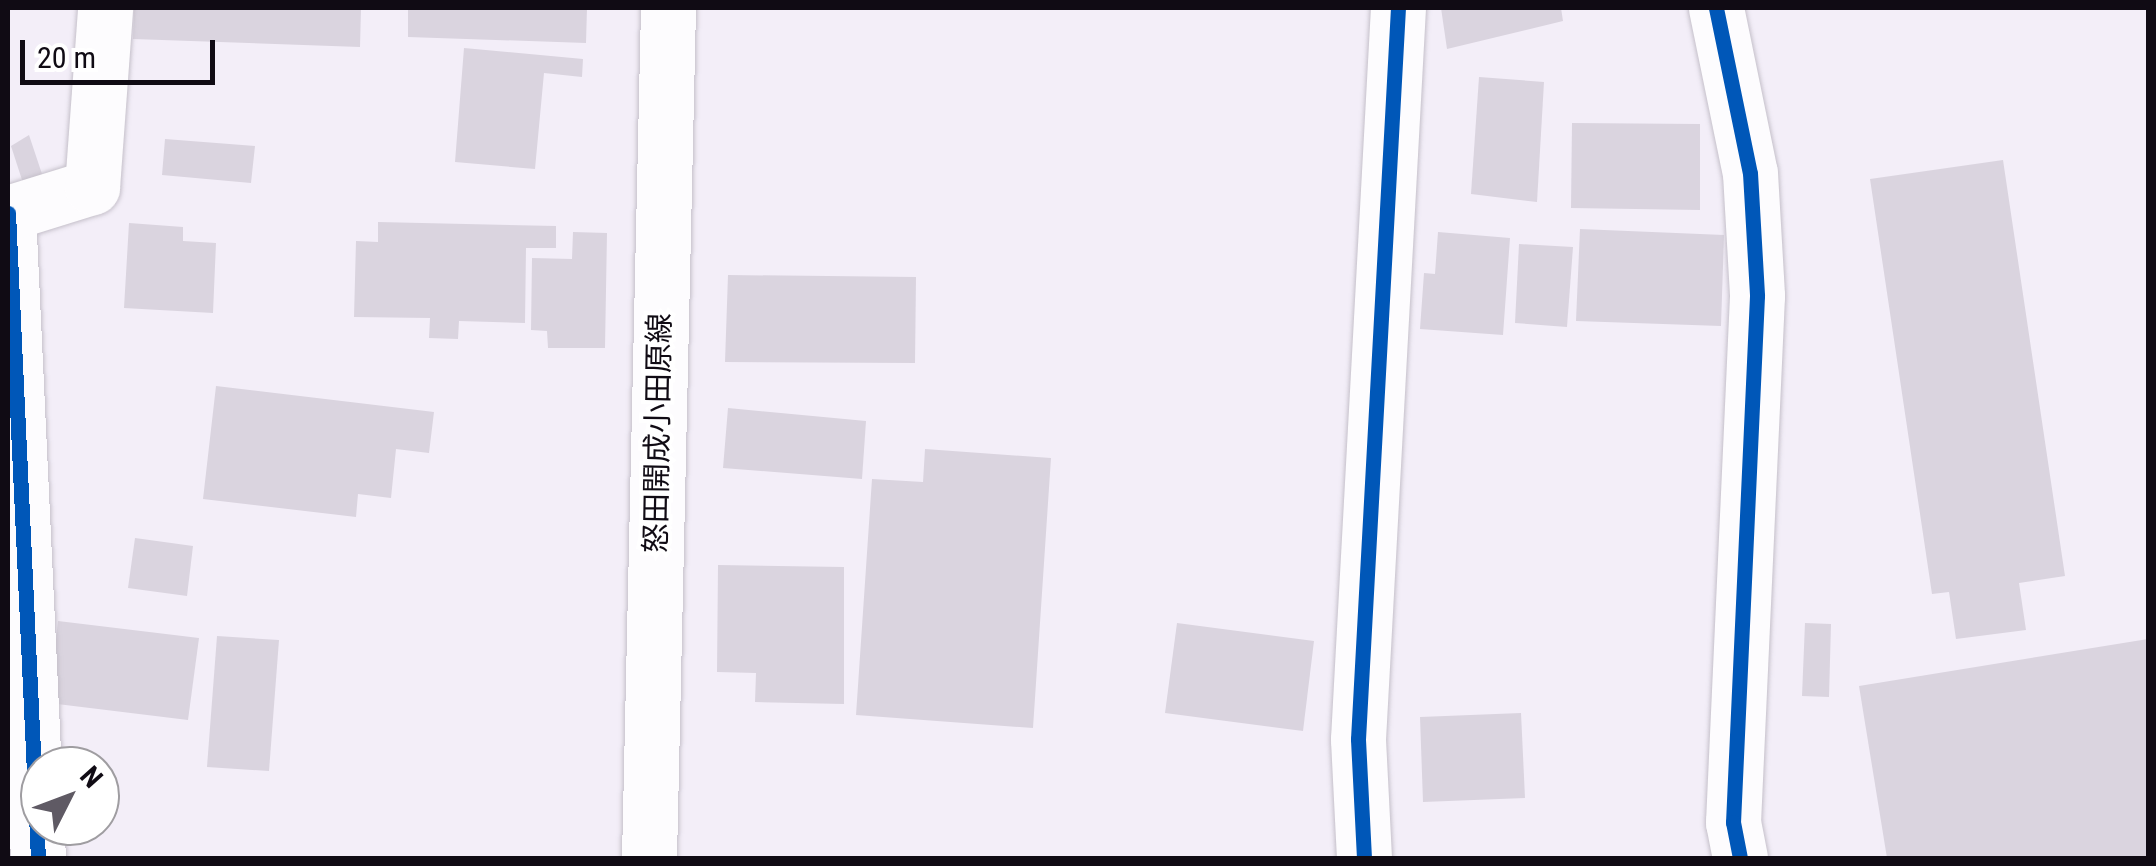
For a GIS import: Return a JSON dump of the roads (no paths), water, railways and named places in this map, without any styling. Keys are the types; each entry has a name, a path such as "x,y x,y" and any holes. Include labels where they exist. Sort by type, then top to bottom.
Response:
{"street":[{"path":"28,855 8,213 92,187 105,8"},
{"name":"怒田開成小田原線","path":"649,858 668,8"},
{"path":"1364,858 1358,739 1398,8"},
{"path":"1716,8 1750,173 1757,296 1733,822 1740,858"}]}
